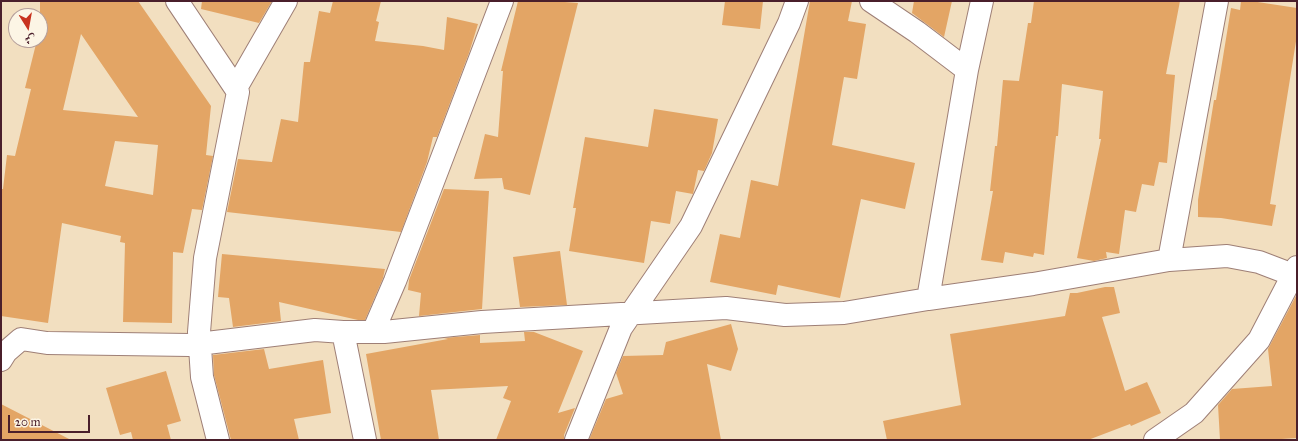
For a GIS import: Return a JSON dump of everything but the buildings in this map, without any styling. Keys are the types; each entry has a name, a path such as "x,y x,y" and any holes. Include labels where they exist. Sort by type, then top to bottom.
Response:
{"street":[{"path":"177,1 238,92 205,258 199,332 202,377 218,440"},
{"path":"236,88 286,1"},
{"path":"374,332 502,1"},
{"path":"576,440 621,328 691,226 789,23 797,1"},
{"path":"871,1 917,32 967,70"},
{"path":"928,299 967,70 982,1"},
{"path":"1169,260 1218,1"},
{"path":"1,360 6,352 21,339 47,343 200,344 315,330 384,332 482,322 726,308 785,315 844,313 1033,284 1169,260 1227,256 1295,271 1260,340 1194,413 1155,440"},
{"path":"343,332 365,440"}]}
